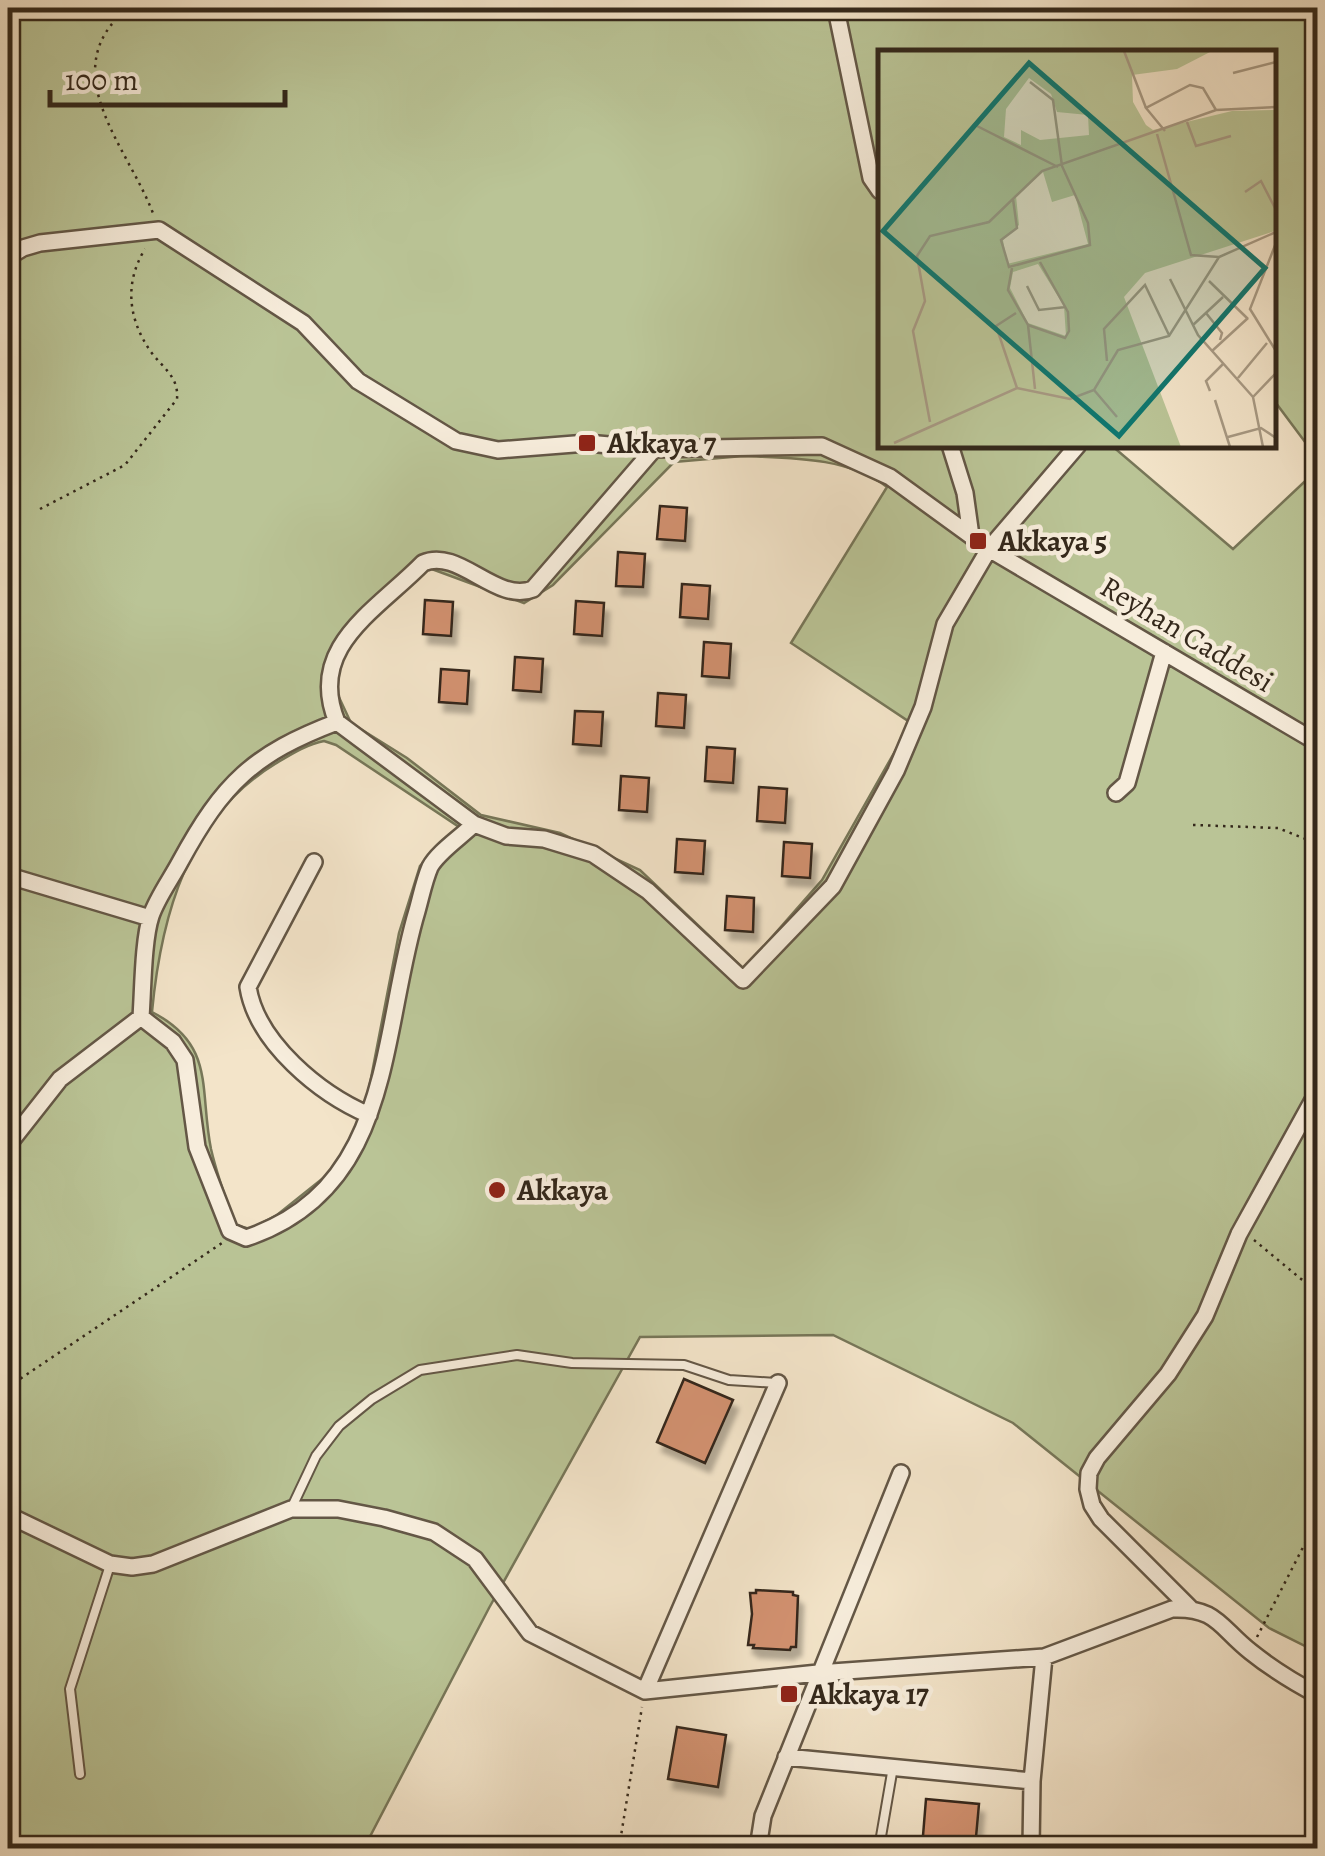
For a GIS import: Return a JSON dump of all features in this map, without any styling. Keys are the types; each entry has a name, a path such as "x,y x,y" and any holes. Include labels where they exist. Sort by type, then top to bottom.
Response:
{"street":[{"path":"837,14 871,178 878,188"},
{"path":"8,258 22,248 40,243 159,230"},
{"name":"Reyhan Caddesi","path":"159,230 303,323 358,382 456,440 498,450 587,443 654,448 822,446 890,477 979,542 1318,744"},
{"path":"654,448 533,589 513,592 441,560 422,563 338,646 330,664 329,704 337,722 474,824 506,836 544,839 593,854 648,890 744,980 833,886 896,771 923,707 945,624 979,542 1075,448"},
{"path":"951,448 979,542"},
{"path":"1116,794 1127,783 1164,652"},
{"path":"8,1145 60,1079 141,1017 150,918 198,828 225,790 260,758 295,738 337,722"},
{"path":"141,1017 173,1042 185,1060 197,1147 234,1235 246,1238 263,1233 324,1191 357,1147 377,1095 408,941 431,864 474,824"},
{"path":"314,862 248,987 251,1006 295,1065 317,1086 338,1102 370,1115"},
{"path":"8,892 16,878 150,918"},
{"path":"1190,1608 1101,1519 1088,1489 1090,1472 1121,1426 1168,1374 1205,1316 1242,1230 1318,1092"},
{"path":"644,1692 778,1383"},
{"path":"758,1848 763,1816 901,1473"},
{"path":"8,1515 110,1564 154,1564 291,1509 338,1509 434,1532 474,1558 530,1633 644,1692 818,1673 1044,1657 1172,1609 1190,1608 1207,1612 1222,1622 1250,1651 1318,1695"},
{"path":"1031,1848 1032,1781 1044,1657"},
{"path":"786,1756 1032,1781"}],"lane":[{"path":"291,1509 316,1456 338,1426 372,1398 420,1370 517,1354 572,1363 684,1364 729,1380 778,1383"},
{"path":"80,1774 70,1690 110,1564"},
{"path":"879,1848 893,1767"}],"path":[{"path":"40,509 125,465 177,399 176,382 150,351 130,302 130,279 159,230 144,186 98,103 95,74 101,45 118,16 128,8"},
{"path":"1193,826 1278,828 1318,844"},
{"path":"1242,1230 1301,1278 1318,1286"},
{"path":"8,1387 234,1235"},
{"path":"1250,1651 1318,1518"},
{"path":"619,1848 644,1692"}],"green space":[{"path":"8,8 1317,8 1317,458 1275,402 1275,50 878,50 878,448 1115,448 1233,549 1317,470 1317,1652 1269,1628 1013,1423 833,1335 640,1337 489,1608 364,1848 8,1848","holes":["743,456 800,459 855,470 887,487 791,643 911,723 822,880 744,969 640,870 560,833 481,815 407,758 351,723 337,693 339,661 346,643 429,568 524,603 553,585 674,462","324,741 336,745 459,827 420,866 399,933 366,1104 346,1152 327,1175 277,1215 250,1229 235,1225 219,1178 196,1054 187,1039 152,1012 156,976 172,905 184,872 220,812 245,786 275,764"]}],"building":[{"path":"660,506 687,508 685,541 657,539"},
{"path":"618,552 645,554 643,587 616,586"},
{"path":"682,584 710,586 708,619 680,617"},
{"path":"425,600 453,602 451,636 423,634"},
{"path":"576,601 604,603 602,636 574,634"},
{"path":"704,642 731,644 729,678 702,676"},
{"path":"515,657 543,659 541,692 513,690"},
{"path":"441,669 469,671 467,704 439,702"},
{"path":"658,693 686,695 684,728 656,726"},
{"path":"575,711 603,712 601,746 573,744"},
{"path":"707,747 735,749 733,783 705,781"},
{"path":"621,776 649,778 647,812 619,810"},
{"path":"759,787 787,789 785,823 757,821"},
{"path":"677,839 705,841 703,874 675,872"},
{"path":"784,842 812,844 810,878 782,876"},
{"path":"727,896 754,898 753,932 725,930"},
{"path":"684,1379 733,1400 705,1463 657,1442"},
{"path":"793,1592 798,1596 796,1647 790,1650 748,1645 750,1593"},
{"path":"677,1727 726,1735 718,1787 668,1779"},
{"path":"926,1799 979,1804 975,1848 922,1848"}],"place":[{"name":"Akkaya 7","path":"587,443"},
{"name":"Akkaya 5","path":"978,541"},
{"name":"Akkaya","path":"497,1190"},
{"name":"Akkaya 17","path":"789,1694"}]}
